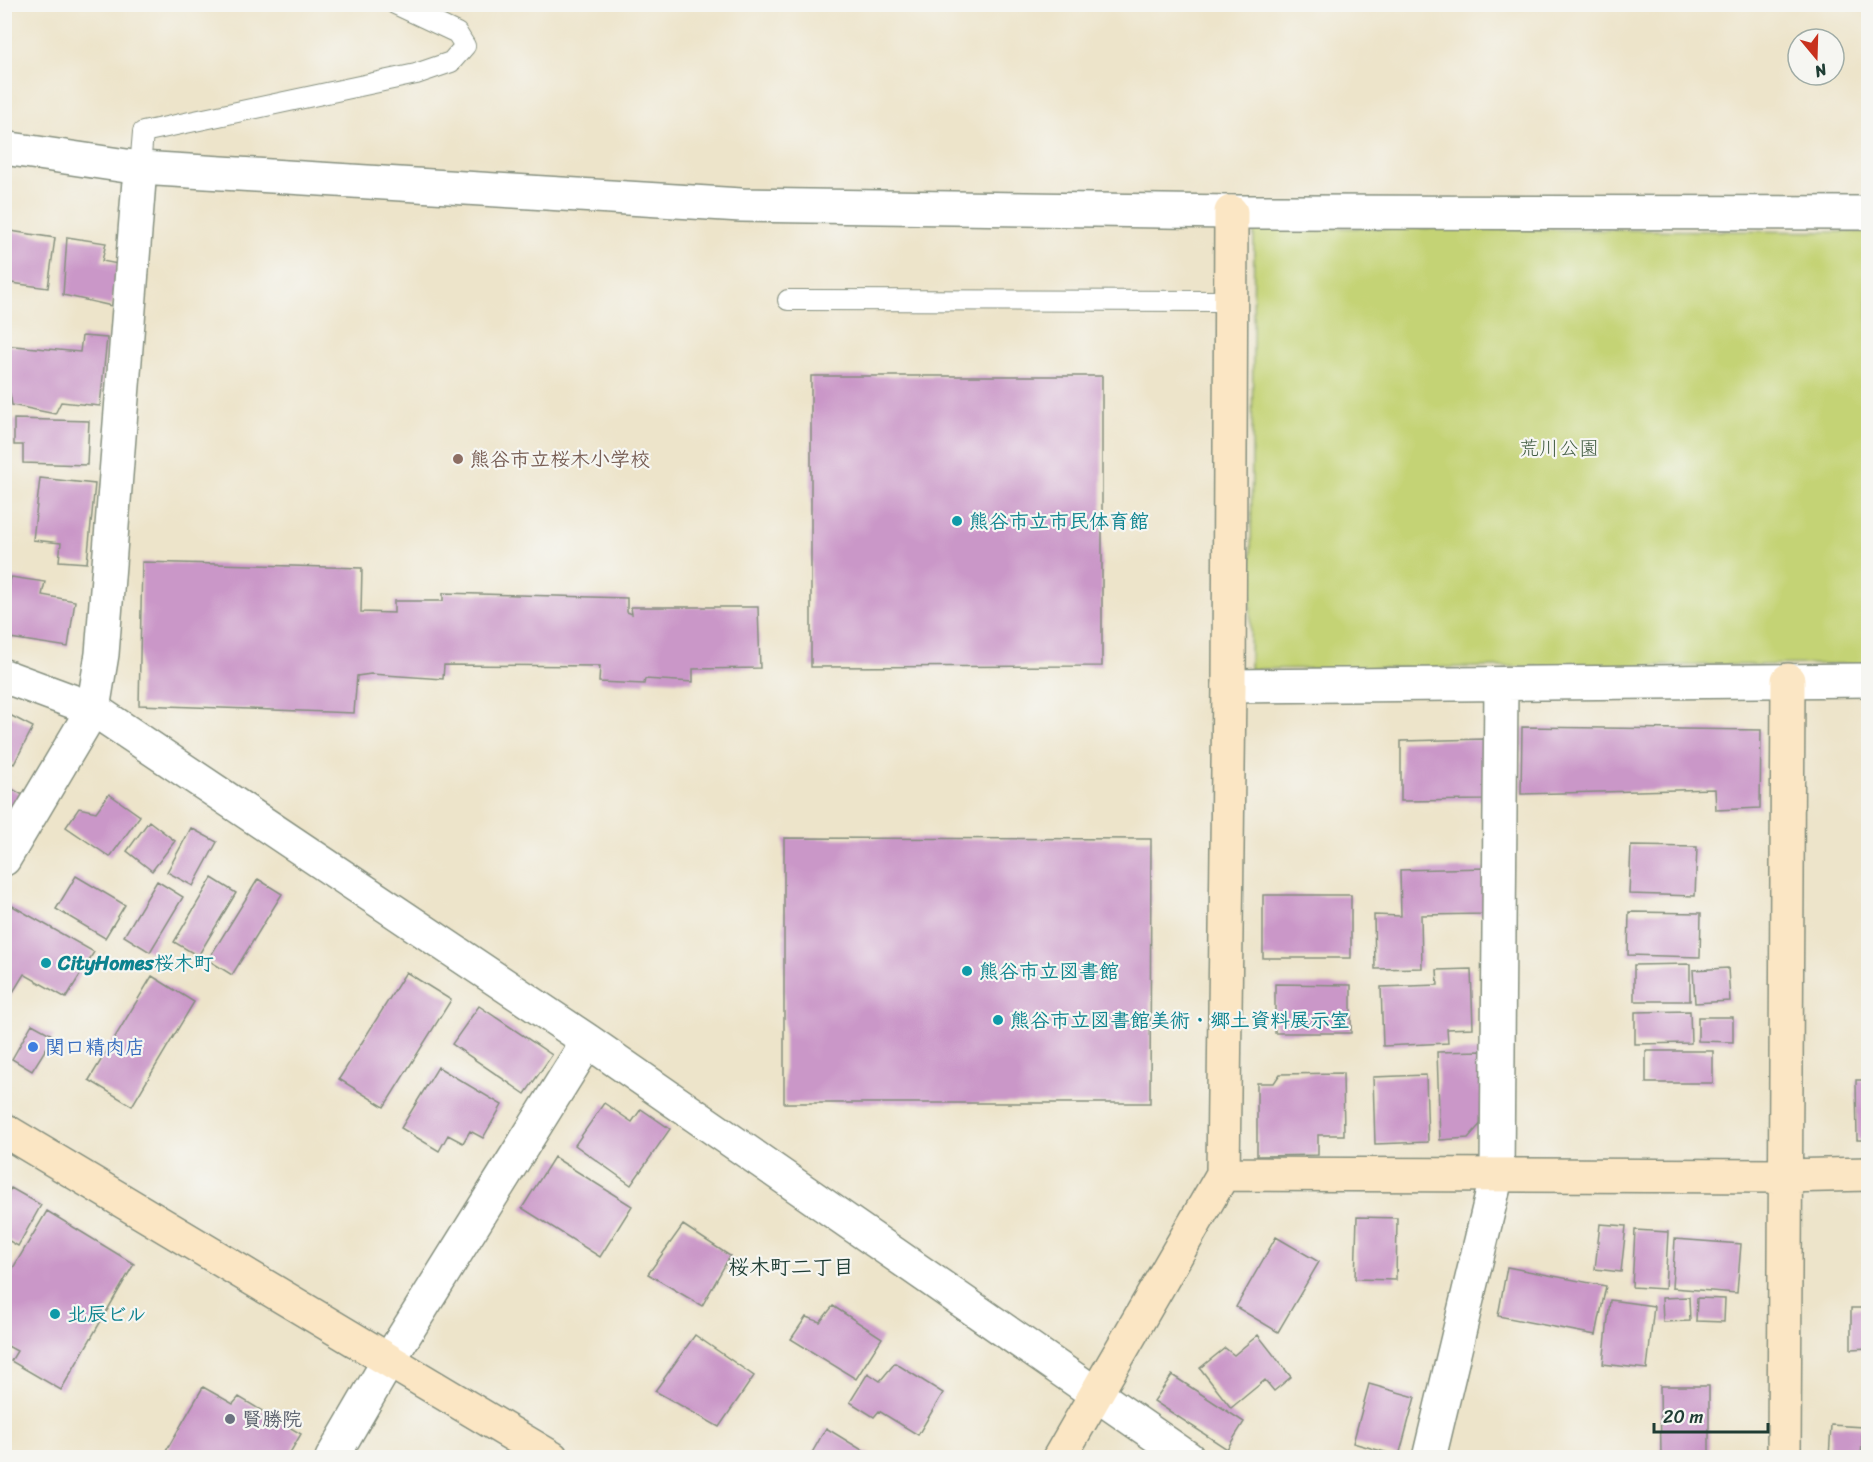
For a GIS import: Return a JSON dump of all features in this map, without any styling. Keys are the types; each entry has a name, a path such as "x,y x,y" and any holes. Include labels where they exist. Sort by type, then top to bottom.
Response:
{"street":[{"path":"4,148 140,168 741,206 1231,212 1869,213"},
{"path":"4,859 93,709 102,654 140,168"},
{"path":"1059,1458 1223,1174 1230,686 1231,212"},
{"path":"4,676 93,709 588,1041 1188,1458"},
{"path":"1784,1458 1788,680"},
{"path":"1230,686 1869,680"},
{"path":"1429,1458 1497,1174 1502,684"},
{"path":"332,1458 389,1360 588,1041"},
{"path":"4,1131 552,1458"},
{"path":"1223,1174 1785,1176 1869,1174"}],"lane":[{"path":"140,168 143,132 416,74 451,62 465,46 457,33 395,4"},
{"path":"788,300 1231,301"}],"green space":[{"name":"荒川公園","path":"1254,227 1868,232 1868,664 1250,669"}],"building":[{"path":"4,230 55,238 48,288 4,282"},
{"path":"67,237 106,243 102,261 118,264 112,306 63,295"},
{"path":"82,336 107,338 100,406 61,402 55,414 12,405 10,394 4,394 4,345 80,352"},
{"name":"熊谷市立市民体育館","path":"811,376 1102,376 1102,666 811,667"},
{"path":"14,419 89,421 87,465 23,463 23,445 14,445"},
{"path":"40,478 95,484 87,563 59,561 61,543 33,540"},
{"path":"142,562 362,568 361,612 394,613 394,601 443,601 443,593 627,598 627,612 632,614 631,607 758,607 760,668 693,669 693,682 645,679 644,684 599,682 600,666 444,665 443,679 371,674 357,676 354,713 139,705"},
{"path":"11,577 45,582 42,595 75,601 68,647 4,637 4,618"},
{"path":"4,712 33,727 14,764 4,759"},
{"path":"1522,727 1761,730 1760,808 1716,810 1715,789 1521,794"},
{"path":"1486,739 1486,800 1401,801 1401,741"},
{"path":"5,785 30,799 5,833"},
{"path":"109,794 140,816 110,857 66,827 79,808 96,812"},
{"path":"149,821 175,841 152,871 127,851"},
{"path":"191,828 217,842 193,886 167,872"},
{"name":"熊谷市立図書館","path":"784,838 1151,839 1150,1103 784,1103"},
{"path":"1631,846 1697,847 1695,896 1629,894"},
{"path":"1486,868 1486,914 1421,915 1422,968 1375,969 1374,915 1401,916 1400,870"},
{"path":"76,876 125,905 105,938 56,909"},
{"path":"212,878 236,893 198,956 174,942"},
{"path":"258,879 282,894 232,975 208,960"},
{"path":"157,881 183,897 150,952 124,936"},
{"path":"1263,895 1351,895 1351,958 1263,958"},
{"name":"CityHomes桜木町","path":"9,904 94,952 66,998 24,974 4,1007 4,912"},
{"path":"1629,912 1701,913 1700,957 1628,955"},
{"path":"1690,964 1690,1001 1634,1001 1634,965"},
{"path":"1728,968 1730,1001 1695,1003 1693,970"},
{"path":"1471,969 1473,1028 1447,1029 1448,1043 1383,1046 1381,987 1438,985 1437,970"},
{"path":"406,972 451,1000 384,1107 339,1079"},
{"path":"152,976 194,1002 132,1106 89,1080"},
{"path":"1275,984 1351,985 1351,1033 1275,1033"},
{"path":"479,1006 552,1055 525,1094 452,1044"},
{"path":"1690,1011 1691,1043 1635,1044 1635,1012"},
{"path":"1698,1017 1733,1017 1733,1042 1698,1041"},
{"path":"32,1024 54,1036 32,1071 12,1059"},
{"path":"1482,1051 1484,1120 1468,1138 1440,1140 1437,1052"},
{"path":"1646,1051 1713,1051 1713,1083 1646,1083"},
{"path":"438,1067 502,1105 483,1138 470,1131 463,1143 448,1135 439,1151 401,1128"},
{"path":"1343,1073 1344,1135 1318,1135 1318,1155 1257,1156 1257,1083 1274,1083 1280,1074"},
{"path":"1426,1075 1428,1142 1375,1144 1373,1077"},
{"path":"1856,1080 1868,1080 1868,1140 1857,1140"},
{"path":"604,1103 632,1122 641,1109 670,1129 631,1185 575,1145"},
{"path":"554,1157 632,1206 600,1257 522,1208"},
{"path":"11,1188 41,1205 18,1246 4,1238 4,1198"},
{"name":"北辰ビル","path":"47,1211 134,1264 61,1390 11,1361 17,1351 4,1344 4,1283"},
{"path":"1357,1217 1397,1218 1396,1280 1355,1279"},
{"path":"1600,1224 1626,1226 1621,1272 1595,1269"},
{"path":"683,1225 730,1256 702,1306 648,1274"},
{"path":"1635,1230 1668,1232 1665,1289 1632,1287"},
{"path":"1276,1237 1319,1262 1278,1332 1236,1307"},
{"path":"1675,1239 1741,1244 1737,1293 1672,1288"},
{"path":"1507,1267 1606,1286 1596,1335 1498,1316"},
{"path":"1689,1297 1690,1321 1663,1322 1662,1298"},
{"path":"1697,1298 1725,1299 1724,1322 1696,1321"},
{"path":"1610,1300 1654,1306 1647,1369 1603,1364"},
{"path":"833,1306 882,1338 856,1379 791,1339 806,1317 820,1322"},
{"path":"1851,1308 1868,1308 1868,1348 1851,1349"},
{"path":"695,1335 754,1376 719,1427 655,1391"},
{"path":"1258,1335 1291,1377 1274,1391 1265,1380 1231,1408 1200,1368 1225,1348 1234,1355"},
{"path":"895,1363 943,1393 918,1435 879,1411 874,1417 850,1402 868,1373 880,1381"},
{"path":"1172,1375 1244,1422 1227,1449 1154,1401"},
{"path":"1369,1384 1415,1397 1399,1456 1353,1443"},
{"path":"1660,1386 1709,1386 1709,1458 1661,1458"},
{"name":"賢勝院","path":"203,1387 233,1404 239,1397 301,1434 287,1458 162,1458"},
{"path":"1831,1425 1863,1427 1861,1458 1829,1458"},
{"path":"826,1428 875,1458 809,1458"}],"place":[{"name":"熊谷市立桜木小学校","path":"458,459"},
{"name":"熊谷市立市民体育館","path":"957,521"},
{"name":"CityHomes桜木町","path":"46,963"},
{"name":"熊谷市立図書館","path":"967,971"},
{"name":"熊谷市立図書館美術・郷土資料展示室","path":"998,1020"},
{"name":"関口精肉店","path":"33,1047"},
{"name":"北辰ビル","path":"55,1314"},
{"name":"賢勝院","path":"230,1419"}],"district":[{"name":"桜木町二丁目","path":"791,1267"}]}
